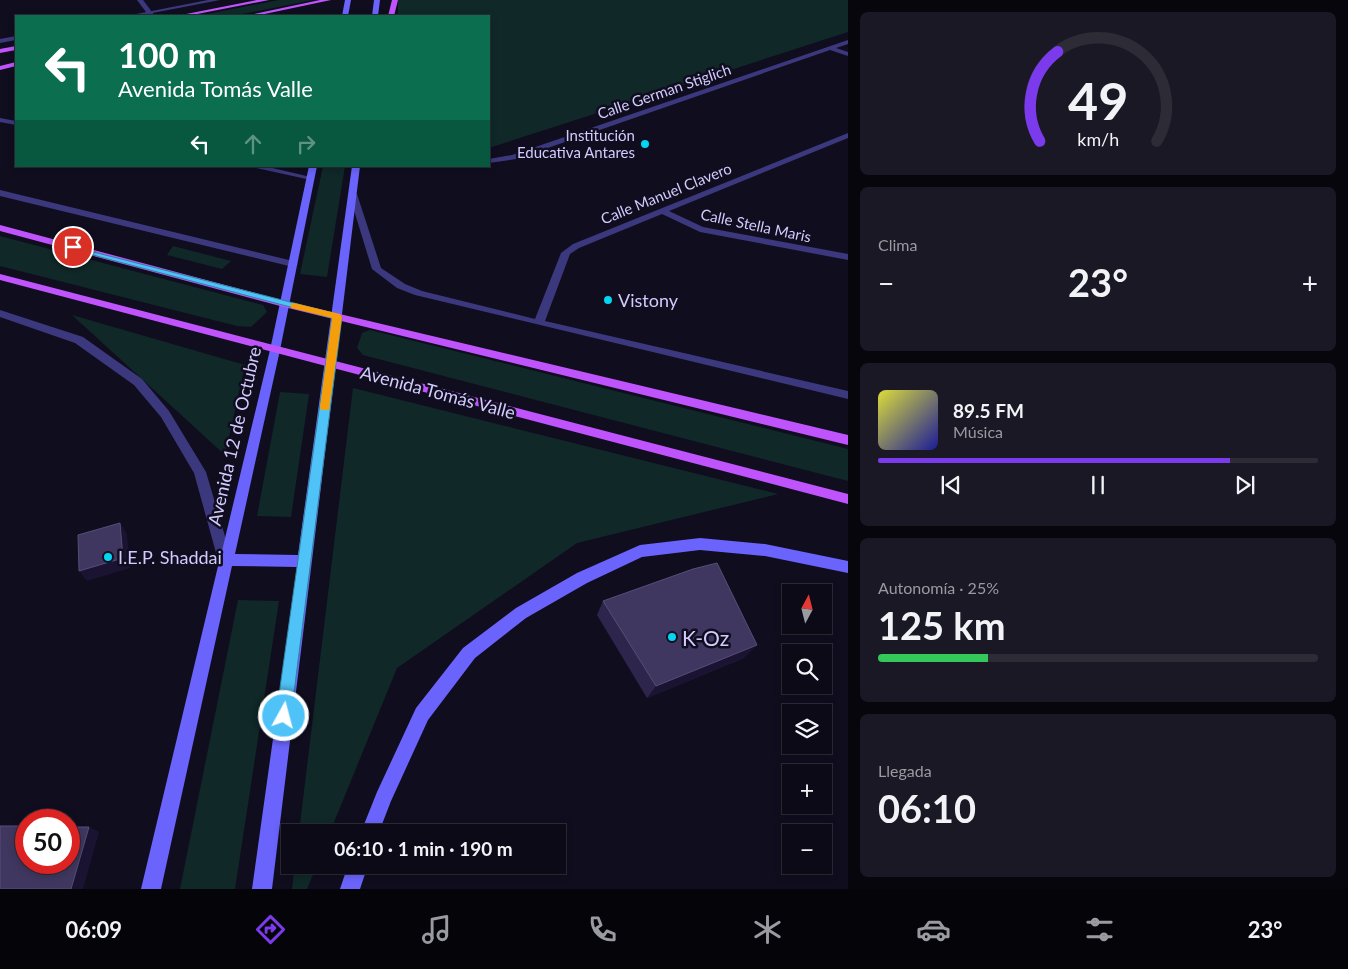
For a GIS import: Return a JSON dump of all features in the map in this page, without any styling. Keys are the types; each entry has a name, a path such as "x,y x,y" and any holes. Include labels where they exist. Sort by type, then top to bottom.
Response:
{"main road":[{"path":"184,15 266,0"},
{"path":"253,15 328,0"},
{"path":"345,15 348,0"},
{"path":"375,15 377,0"},
{"path":"391,15 395,0"},
{"path":"0,51 15,48"},
{"path":"0,68 15,64"},
{"name":"Avenida 12 de Octubre","path":"151,889 225,560 275,350 313,167"},
{"path":"262,889 303,561 331,364 356,167"},
{"path":"0,228 284,304 848,440"},
{"name":"Avenida Tomás Valle","path":"0,277 848,499"},
{"path":"373,824 422,714 469,653 521,613 582,578 640,550 700,544 765,550 848,567"},
{"path":"225,560 303,561"},
{"path":"350,889 355,874"}],"street":[{"path":"140,0 150,14 217,0"},
{"path":"0,41 15,38"},
{"name":"Calle German Stiglich","path":"490,161 513,157 848,42"},
{"path":"830,48 848,54"},
{"path":"1,120 15,115"},
{"path":"1,120 15,123"},
{"name":"Calle Manuel Clavero","path":"539,323 566,253 576,246 848,135"},
{"path":"256,167 311,178"},
{"path":"0,193 293,264"},
{"path":"353,194 377,269 401,286 419,293 539,323 848,395"},
{"name":"Calle Stella Maris","path":"662,211 700,229 848,257"},
{"path":"0,313 79,340 138,382 165,414 200,472 225,560"}],"green space":[{"path":"279,0 313,0 237,15 202,15"},
{"path":"398,0 848,0 848,32 490,148 490,15 398,15"},
{"path":"323,167 345,167 327,277 300,274"},
{"path":"0,236 263,305 267,312 251,327 237,326 0,266"},
{"path":"173,246 231,261 222,269 167,255"},
{"path":"72,315 245,365 225,455"},
{"path":"370,330 848,449 848,481 363,355 357,348 362,333"},
{"path":"353,388 778,494 577,543 397,668 333,824 300,824"},
{"path":"280,392 309,394 291,517 257,516"},
{"path":"238,600 279,601 235,889 180,889"},
{"path":"294,874 313,874 307,889 292,889"}],"building":[{"path":"120,523 123,558 79,571 78,535"},
{"name":"K-Oz","path":"717,563 757,645 656,686 603,601 693,569"},
{"path":"0,826 15,826 15,874 75,874 71,889 0,889"},
{"path":"80,827 89,827 80,858"}],"slow traffic":[{"path":"294,306 337,317 325,407"}],"place":[{"name":"Institución Educativa Antares","path":"645,144"},
{"name":"Vistony","path":"608,300"},
{"name":"I.E.P. Shaddai","path":"108,557"},
{"name":"K-Oz","path":"672,637"}],"route":[{"path":"73,247 337,317 303,561 284,716"}]}
